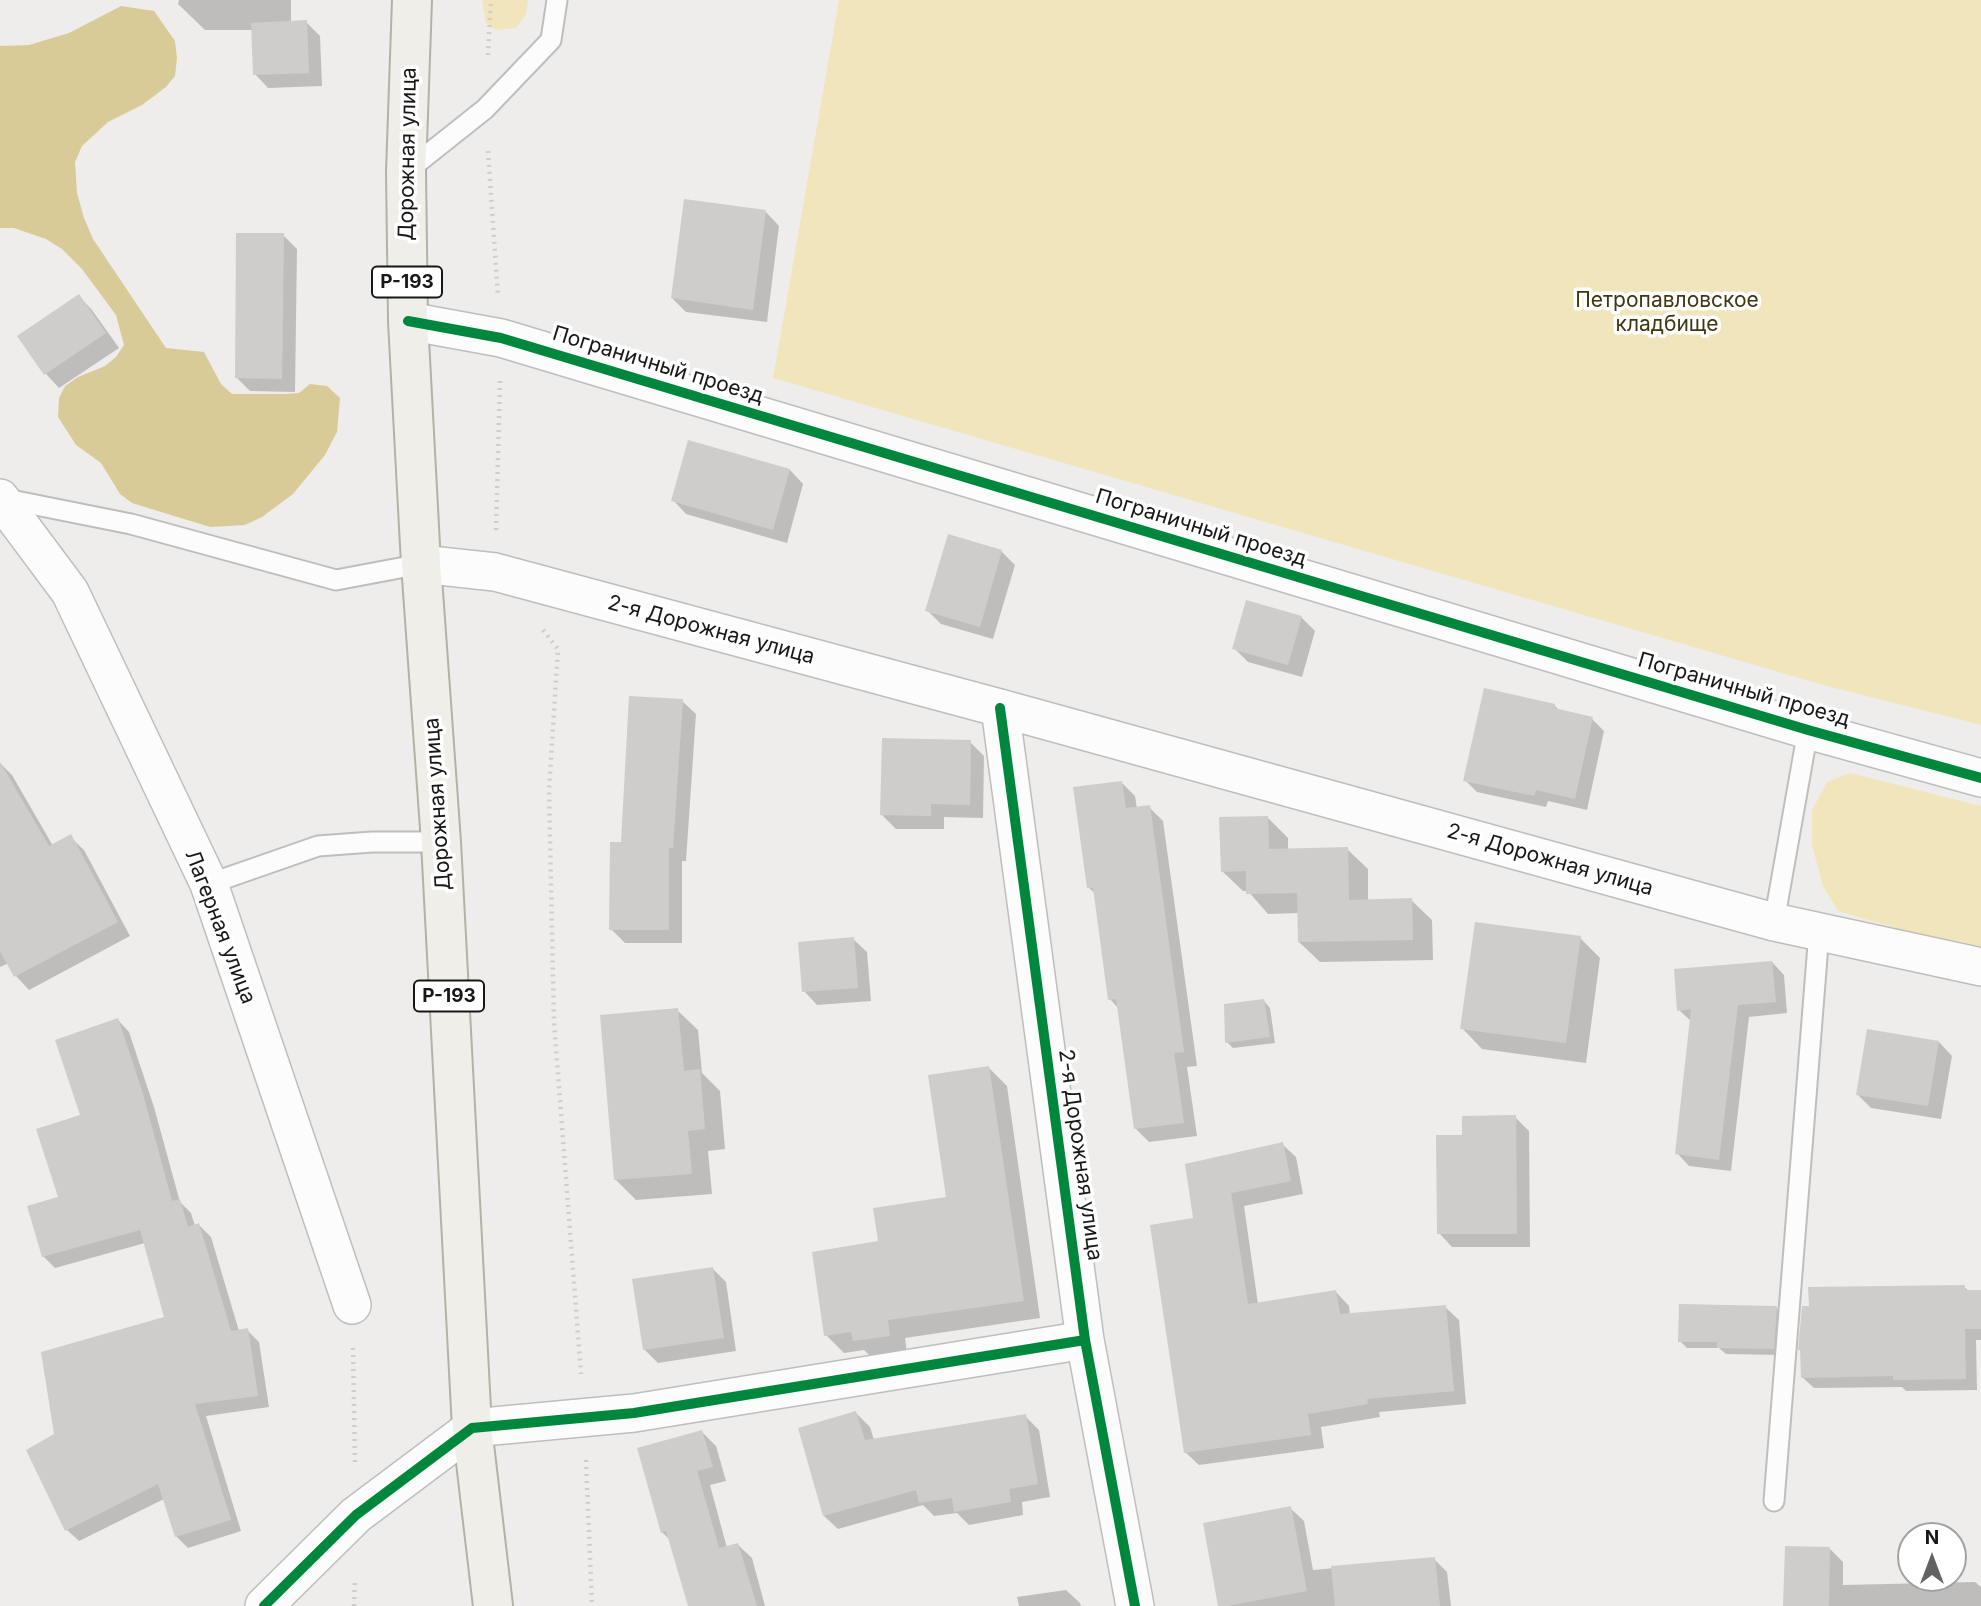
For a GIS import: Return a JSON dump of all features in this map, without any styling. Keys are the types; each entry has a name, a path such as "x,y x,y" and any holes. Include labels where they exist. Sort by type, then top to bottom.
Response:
{"main road":[{"name":"Дорожная улица","path":"412,0 406,172 408,321 421,564 441,842 472,1428 493,1606"}],"street":[{"name":"Пограничный проезд","path":"408,321 501,338 1808,730 1981,778"},
{"name":"Лагерная улица","path":"0,498 70,592 209,884 352,1306"},
{"name":"2-я Дорожная улица","path":"421,564 495,572 1000,708 1774,922 1981,967"},
{"name":"2-я Дорожная улица","path":"1000,708 1085,1340 1135,1606"},
{"path":"264,1606 356,1515 472,1428 634,1413 1085,1340"}],"lane":[{"path":"406,172 485,109 551,40 557,0"},
{"path":"0,498 131,524 336,580 421,564"},
{"path":"1774,922 1808,730"},
{"path":"209,884 318,846 372,842 441,842"},
{"path":"1774,1501 1819,932"}],"path":[{"path":"491,0 485,109 501,338 495,572"},
{"path":"542,630 558,649 549,790 554,1022 584,1417 592,1606"},
{"path":"352,1306 356,1515 354,1606"}],"green space":[{"path":"482,0 528,0 526,15 516,28 497,30 486,23"},
{"name":"Петропавловское кладбище","path":"839,0 1981,0 1981,725 1823,685 773,378"},
{"path":"1850,773 1981,806 1981,946 1909,932 1838,911 1823,886 1812,845 1812,810 1827,782"}],"shaded area":[{"path":"121,6 154,11 175,41 175,76 166,87 142,105 108,122 82,146 75,162 77,193 93,239 166,348 204,352 221,384 232,394 299,393 310,384 327,386 340,398 337,432 325,455 293,494 262,517 245,525 210,527 132,503 120,494 101,463 76,445 58,417 59,398 65,386 78,377 105,366 116,357 124,345 116,315 82,269 62,249 46,239 14,228 0,228 0,46 29,45 69,33"}],"building":[{"path":"307,20 309,73 253,75 251,23"},
{"path":"684,199 766,210 753,310 671,298"},
{"path":"236,233 284,233 282,379 235,378"},
{"path":"79,294 106,333 44,375 17,336"},
{"path":"688,440 790,469 773,530 671,501"},
{"path":"948,534 1002,550 980,627 925,611"},
{"path":"1246,600 1302,616 1288,665 1232,649"},
{"path":"1484,688 1555,704 1554,708 1593,717 1575,799 1536,790 1534,796 1463,781"},
{"path":"629,696 683,699 673,848 669,848 669,930 609,930 610,842 621,842"},
{"path":"882,738 971,740 970,805 931,804 931,816 880,815"},
{"path":"0,762 49,846 71,834 118,922 14,977 0,951"},
{"path":"1122,781 1126,808 1150,805 1184,1052 1174,1053 1184,1123 1134,1129 1116,999 1108,1000 1093,888 1087,888 1073,787"},
{"path":"1268,816 1269,849 1348,847 1349,900 1412,898 1413,940 1298,942 1297,893 1246,894 1246,871 1221,872 1219,817"},
{"path":"1475,922 1581,936 1566,1043 1460,1029"},
{"path":"854,937 858,988 802,992 798,942"},
{"path":"1772,961 1776,1002 1738,1005 1719,1160 1675,1154 1691,1009 1677,1011 1674,969"},
{"path":"1264,999 1270,1037 1225,1043 1224,1004"},
{"path":"678,1008 684,1071 700,1069 705,1129 688,1131 692,1174 614,1180 600,1015"},
{"path":"118,1018 143,1094 172,1201 180,1199 188,1227 199,1223 231,1331 248,1328 258,1396 195,1404 231,1520 175,1537 158,1484 65,1531 26,1450 54,1434 41,1352 164,1317 140,1230 42,1257 27,1206 58,1197 36,1129 80,1115 55,1040"},
{"path":"1867,1029 1939,1041 1928,1106 1856,1095"},
{"path":"989,1066 1024,1301 888,1320 890,1336 853,1341 851,1332 824,1336 812,1252 878,1241 873,1208 946,1197 928,1075"},
{"path":"1516,1115 1517,1234 1437,1234 1436,1135 1462,1135 1462,1116"},
{"path":"1283,1142 1291,1181 1231,1193 1248,1304 1336,1290 1340,1314 1446,1305 1454,1391 1367,1399 1368,1404 1308,1414 1311,1435 1184,1453 1150,1225 1193,1218 1185,1164"},
{"path":"713,1267 724,1338 643,1350 632,1279"},
{"path":"1965,1285 1965,1290 1981,1290 1981,1329 1965,1329 1966,1379 1893,1380 1893,1376 1801,1378 1798,1350 1802,1306 1809,1306 1808,1287"},
{"path":"1679,1304 1777,1306 1774,1349 1717,1348 1717,1342 1678,1342"},
{"path":"856,1411 865,1440 1026,1414 1038,1484 1009,1489 1011,1502 954,1512 952,1498 919,1503 916,1490 823,1516 798,1428"},
{"path":"702,1430 713,1467 697,1471 719,1548 738,1543 757,1606 688,1606 666,1531 661,1533 637,1448"},
{"path":"1291,1506 1307,1591 1218,1606 1203,1523"},
{"path":"1785,1546 1830,1547 1829,1606 1783,1606"},
{"path":"1435,1557 1440,1606 1335,1606 1331,1566"}],"cycle path":[{"path":"408,321 501,338 1808,730 1981,778"},
{"path":"1000,708 1085,1340 1135,1606"},
{"path":"264,1606 356,1515 472,1428 634,1413 1085,1340"}]}
